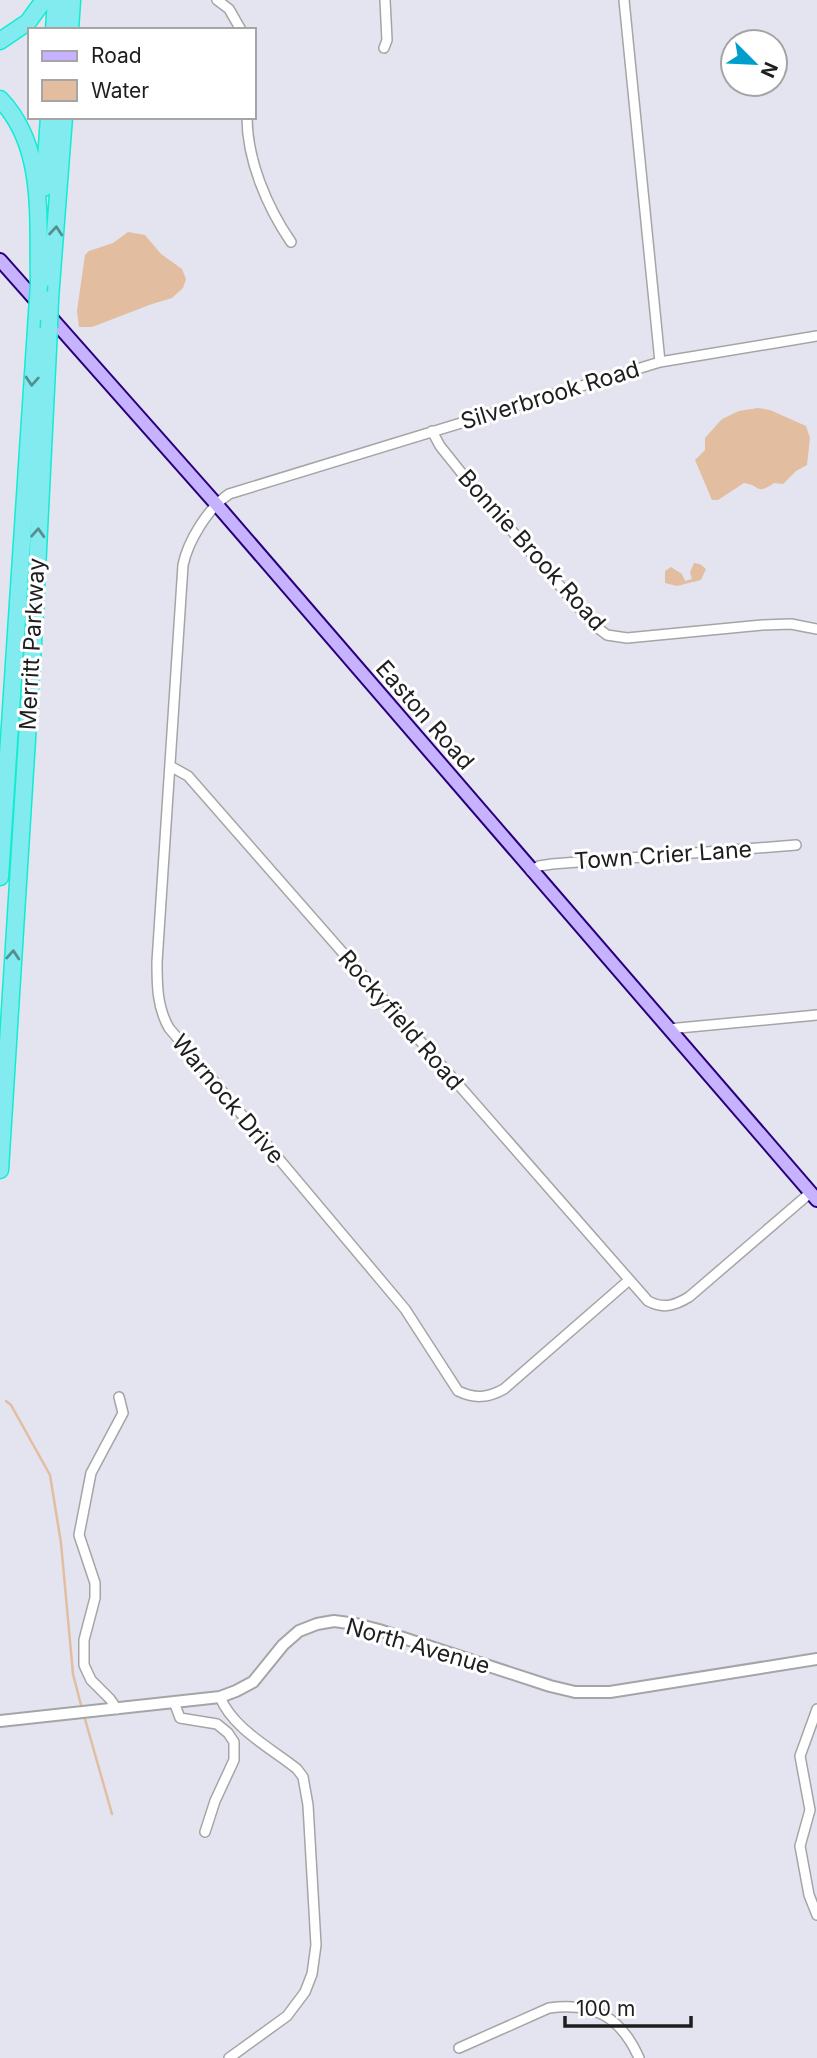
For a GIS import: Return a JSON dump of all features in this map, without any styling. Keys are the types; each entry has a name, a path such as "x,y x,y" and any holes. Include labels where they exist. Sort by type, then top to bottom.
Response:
{"highway":[{"path":"0,41 29,22 44,0"},
{"path":"54,28 56,0"},
{"path":"70,28 72,0"},
{"path":"0,99 20,124 32,157 37,203 38,285"},
{"name":"Merritt Parkway","path":"0,877 49,119"},
{"name":"Merritt Parkway","path":"0,1170 35,611 50,299 64,119"}],"main road":[{"name":"Easton Road","path":"0,260 217,505 814,1196"}],"street":[{"path":"217,0 229,9 239,28"},
{"path":"384,48 387,40 385,0"},
{"name":"Silverbrook Road","path":"217,505 229,494 254,485 660,362 624,0"},
{"path":"247,119 254,166 275,215 291,242"},
{"path":"660,362 817,336"},
{"name":"Bonnie Brook Road","path":"432,431 440,446 464,476 594,625 607,635 627,638 775,624 817,629"},
{"name":"Warnock Drive","path":"217,505 193,538 183,565 157,977 164,1021 205,1074 405,1309 458,1391 468,1396 483,1397 504,1389 628,1281"},
{"name":"Rockyfield Road","path":"170,766 188,776 628,1281 655,1305 664,1307 678,1304 696,1292 814,1196"},
{"name":"Town Crier Lane","path":"531,871 539,866 552,864 793,845"},
{"path":"668,1029 817,1015"},
{"path":"117,1709 92,1680 84,1665 84,1640 92,1612 95,1583 79,1535 91,1473 123,1413 119,1397"},
{"name":"North Avenue","path":"0,1721 220,1697 253,1682 283,1645 299,1631 317,1624 334,1622 348,1622 379,1630 550,1686 581,1693 610,1692 817,1659"},
{"path":"220,1697 225,1709 239,1725 297,1769 303,1777 308,1805 316,1945 312,1974 297,2005 277,2024 229,2058"},
{"path":"174,1702 180,1718 217,1724 234,1742 234,1760 215,1801 205,1832"},
{"path":"817,1709 800,1756 810,1810 800,1846 809,1895 817,1915"},
{"path":"459,2048 549,2008 564,2006 596,2011 617,2023 627,2034 639,2058"}],"water":[{"path":"128,232 145,235 161,254 182,269 186,279 183,288 172,298 92,327 79,327 77,311 85,255 89,251 113,243"},
{"path":"758,408 770,410 806,426 810,438 807,465 796,471 783,484 774,483 761,489 744,483 718,500 712,500 695,460 705,450 705,438 722,419 739,411"},
{"path":"694,563 706,569 701,580 677,586 665,583 665,571 671,567 682,574 685,581 692,579 690,572"}],"waterway":[{"path":"6,1401 11,1405 50,1475 61,1543 73,1674 81,1705"},
{"path":"85,1719 112,1814"}]}
